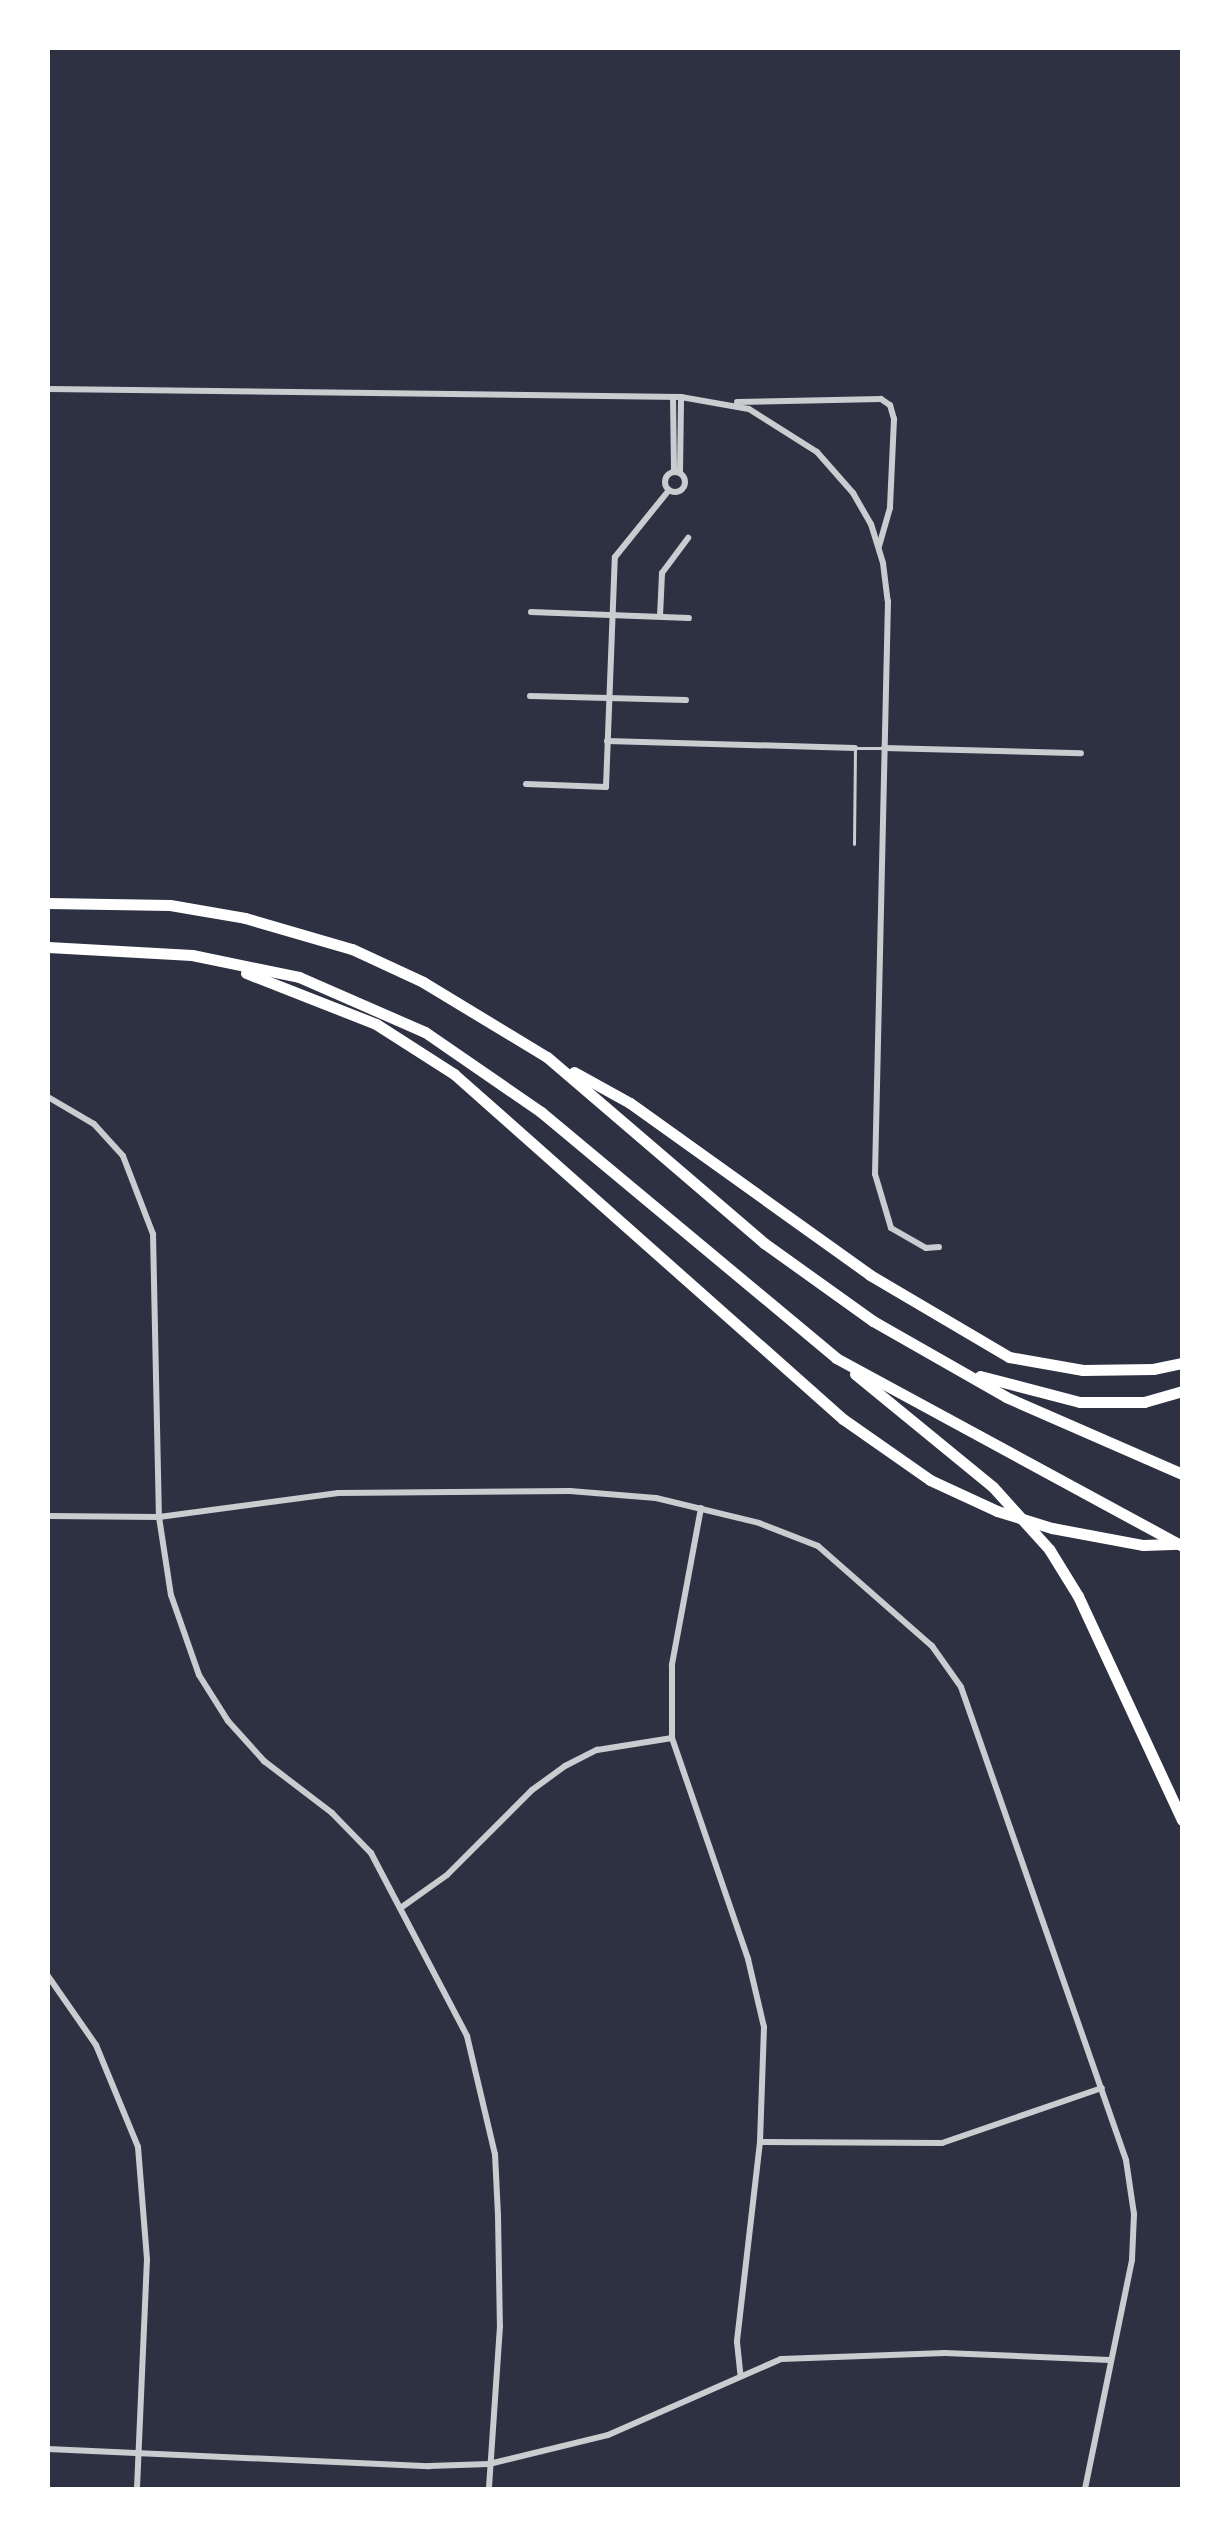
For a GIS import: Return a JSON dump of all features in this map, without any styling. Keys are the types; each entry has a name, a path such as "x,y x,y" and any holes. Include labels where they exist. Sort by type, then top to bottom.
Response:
{"highway":[{"path":"48,903 170,905 306,933 423,982 630,1103 870,1275 1009,1357 1083,1370 1153,1369 1182,1363"},
{"path":"48,947 192,955 299,977 383,1011 462,1054 541,1112 993,1487 1049,1549 1078,1596 1182,1820"},
{"path":"192,955 291,987 389,1032 501,1112 843,1419 930,1480 997,1511 1052,1528 1143,1545 1182,1545"},
{"path":"547,1057 635,1127 764,1243 873,1321 1006,1397 1182,1474"},
{"path":"836,1358 1182,1545"},
{"path":"957,1369 1080,1402 1144,1402 1182,1391"}],"street":[{"path":"48,389 677,397 730,402 881,399 890,405 894,419 890,508 879,549"},
{"path":"526,784 606,787 615,557 669,490 684,487 677,472 677,397"},
{"path":"730,402 786,428 817,452 853,493 879,549 888,601 875,1174 891,1228 926,1248 939,1247"},
{"path":"669,490 666,478 677,472"},
{"path":"660,616 662,573 688,538"},
{"path":"531,612 689,618"},
{"path":"530,696 686,700"},
{"path":"607,741 855,748"},
{"path":"884,748 1081,753"},
{"path":"48,1097 94,1124 123,1156 153,1234 159,1517 171,1595 199,1675 228,1721 264,1761 332,1813 371,1853 467,2036 495,2154 500,2326 489,2489"},
{"path":"48,1516 159,1517 338,1493 570,1491 656,1498 759,1523 818,1546 940,1656 961,1687 1126,2160 1134,2214 1132,2260 1085,2489"},
{"path":"701,1508 672,1665 672,1738 757,1993 764,2027 760,2142 737,2342 740,2373"},
{"path":"402,1907 447,1875 532,1790 565,1766 597,1750 672,1738"},
{"path":"48,1976 96,2045 138,2147 147,2259 141,2453 137,2489"},
{"path":"760,2142 942,2143 1102,2088"},
{"path":"48,2449 429,2466 489,2464 608,2435 740,2373 781,2359 826,2354 1110,2360"}],"lane":[{"path":"854,844 855,748 884,748"}]}
